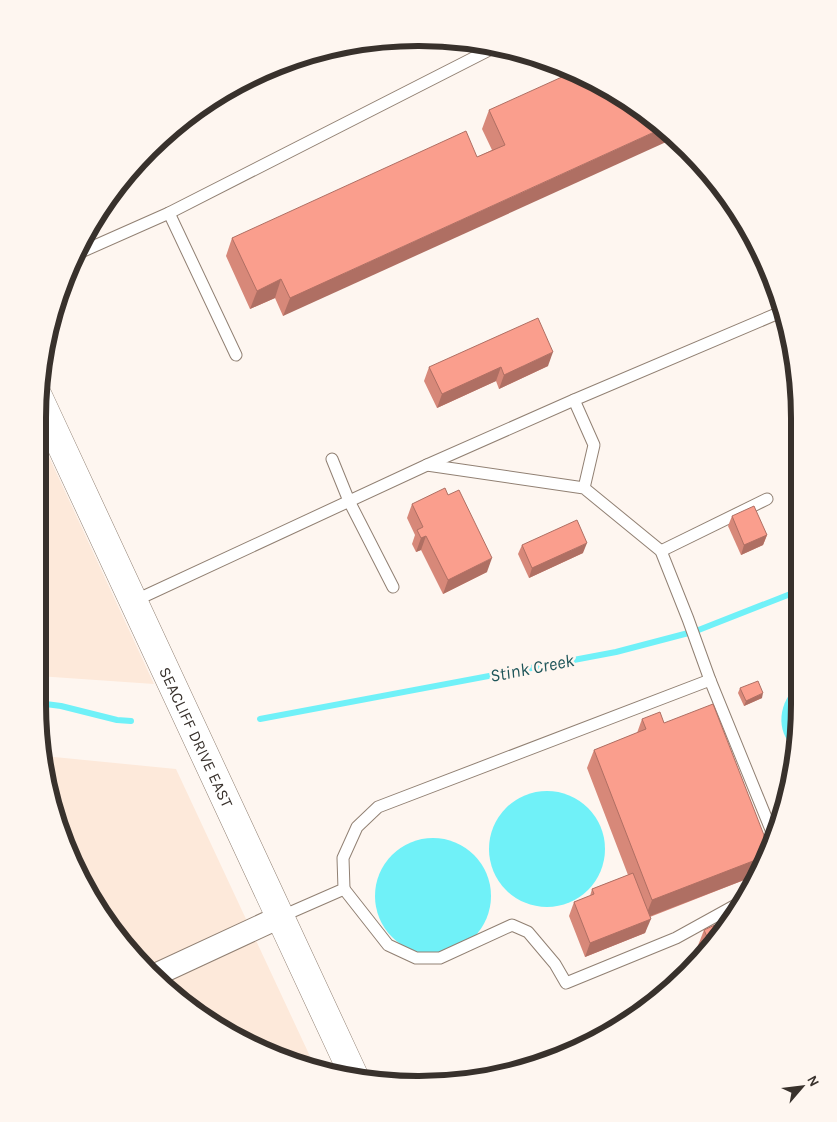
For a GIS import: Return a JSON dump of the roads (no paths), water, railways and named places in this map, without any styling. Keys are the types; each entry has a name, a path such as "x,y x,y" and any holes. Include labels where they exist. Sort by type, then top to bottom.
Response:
{"main road":[{"name":"SEACLIFF DRIVE EAST","path":"46,413 350,1070"}],"street":[{"path":"161,972 280,917"}],"lane":[{"path":"87,249 169,213 485,52"},
{"path":"169,213 236,355"},
{"path":"134,601 427,465 776,314"},
{"path":"574,400 594,445 584,488"},
{"path":"332,459 349,501 393,587"},
{"path":"427,465 584,488 660,552 770,826"},
{"path":"660,552 767,499"},
{"path":"710,680 378,808 357,827 343,858 344,889 388,945 416,958 440,958 512,925 528,932 555,964 566,983 676,938 729,909"},
{"path":"280,917 344,889"}],"water":[{"path":"791,693 789,743 782,725 783,708"},
{"path":"547,791 569,796 588,808 600,827 605,849 600,871 588,890 569,902 547,907 525,902 506,890 494,871 489,849 494,827 506,808 525,796"},
{"path":"433,838 455,843 474,855 486,874 491,896 486,918 474,937 455,949 433,954 411,949 392,937 380,918 375,896 380,874 392,855 411,843"}],"waterway":[{"name":"Stink Creek","path":"260,719 616,652 696,631 791,594"},
{"name":"Stink Creek","path":"46,704 117,720 131,721"}]}
